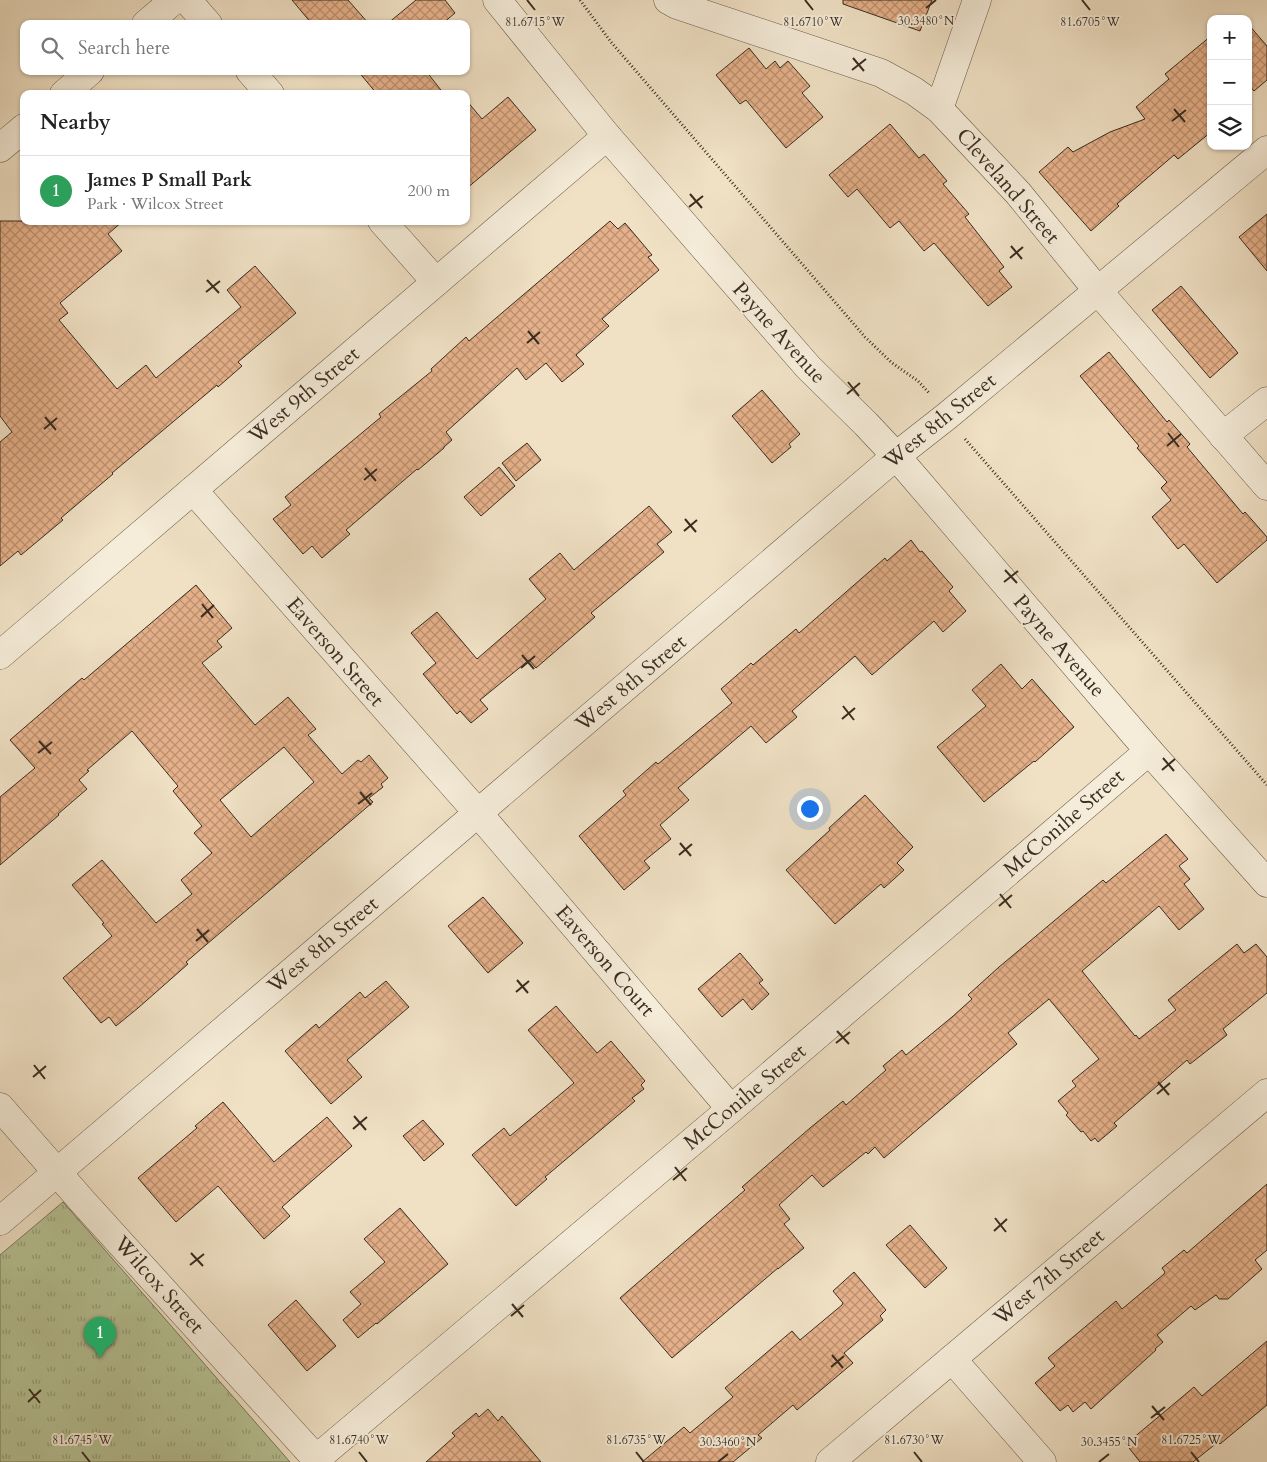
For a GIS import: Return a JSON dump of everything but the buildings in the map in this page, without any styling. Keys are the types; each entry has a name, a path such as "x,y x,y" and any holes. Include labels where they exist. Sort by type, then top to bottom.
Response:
{"street":[{"path":"151,20 174,0"},
{"path":"187,0 204,20"},
{"name":"Payne Avenue","path":"497,0 607,136 808,367 896,456 1149,751 1267,884"},
{"name":"Cleveland Street","path":"668,0 677,5 881,73 914,91 939,109 1018,193 1098,291 1267,486"},
{"path":"939,109 977,0"},
{"path":"69,90 85,75"},
{"path":"253,75 267,90"},
{"path":"0,148 20,131"},
{"name":"West 9th Street","path":"0,655 607,136"},
{"name":"West 8th Street","path":"0,1221 896,456 947,416 1267,150"},
{"path":"386,225 436,282"},
{"path":"1223,436 1267,401"},
{"name":"Eaverson Street","path":"193,490 478,813"},
{"name":"McConihe Street","path":"318,1460 1149,751"},
{"name":"Eaverson Court","path":"478,813 731,1109"},
{"name":"West 7th Street","path":"830,1462 1267,1093"},
{"name":"Wilcox Street","path":"0,1108 318,1460"},
{"path":"952,1359 1042,1462"}],"path":[{"path":"580,0 611,42 865,337 892,363 918,381 930,395"},
{"path":"963,437 1267,785"}],"green space":[{"path":"63,1202 290,1462 0,1462 0,1255"}],"place":[{"name":"James P Small Park","path":"100,1358"}]}
